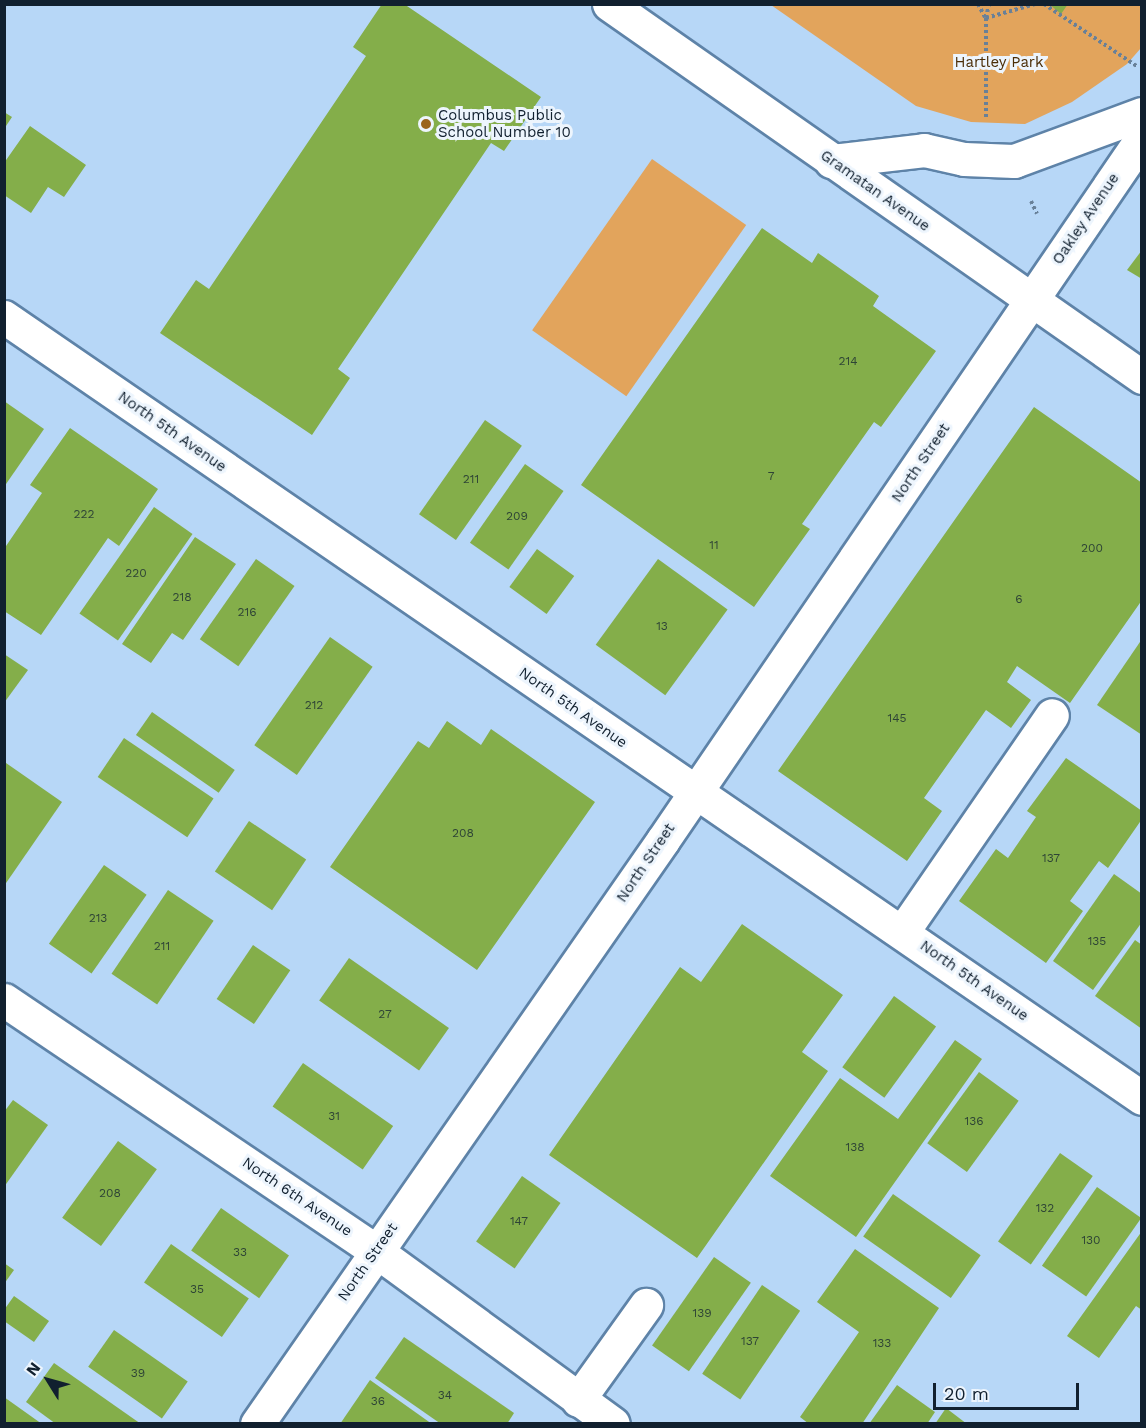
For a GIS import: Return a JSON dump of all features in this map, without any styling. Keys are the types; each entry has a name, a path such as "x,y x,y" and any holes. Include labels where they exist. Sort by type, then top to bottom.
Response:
{"street":[{"name":"Gramatan Avenue","path":"609,4 1142,377"},
{"path":"831,161 924,150 964,159 1014,161 1142,114"},
{"name":"Oakley Avenue","path":"1033,302 1142,138"},
{"name":"North Street","path":"257,1424 1033,302"},
{"name":"North 5th Avenue","path":"4,317 903,931 1142,1098"},
{"path":"903,931 1052,716"},
{"name":"North 6th Avenue","path":"4,1000 376,1251 613,1424"},
{"path":"578,1400 646,1305"}],"path":[{"path":"978,4 986,18"},
{"path":"986,123 986,18 989,4"},
{"path":"986,18 1035,4"},
{"path":"1044,4 1138,67"}],"green space":[{"name":"Hartley Park","path":"771,5 1141,5 1141,48 1127,64 1072,102 1025,124 971,122 916,106"},
{"path":"652,159 746,225 626,396 532,330"}],"building":[{"path":"382,4 404,4 541,97 504,151 491,143 338,369 350,378 312,435 160,333 196,280 209,289 366,56 353,47"},
{"path":"1049,4 1068,4 1061,14"},
{"path":"4,112 12,117 4,129"},
{"path":"30,126 86,165 64,197 48,187 31,213 4,195 4,163"},
{"path":"762,228 812,263 818,253 879,296 873,306 936,351 881,427 874,422 802,524 810,529 754,607 581,485"},
{"path":"1142,250 1142,279 1127,270"},
{"path":"4,401 44,429 4,487"},
{"path":"1034,407 1142,483 1142,600 1070,703 1017,666 1007,682 1031,700 1011,728 986,710 924,798 942,811 907,861 778,771"},
{"path":"485,420 522,446 456,540 419,514"},
{"path":"70,428 158,489 119,546 108,538 41,635 4,611 4,549 42,493 30,485"},
{"path":"525,464 564,491 508,570 470,543"},
{"path":"154,507 193,534 118,640 79,613"},
{"path":"195,537 236,564 183,640 172,633 151,663 122,644"},
{"path":"537,549 574,576 547,614 509,587"},
{"path":"256,559 295,586 238,666 200,639"},
{"path":"658,559 728,610 665,695 596,645"},
{"path":"330,637 373,667 297,775 254,745"},
{"path":"1142,639 1142,735 1097,705"},
{"path":"4,654 28,670 4,703"},
{"path":"152,712 235,770 219,793 136,735"},
{"path":"447,721 481,745 491,729 595,802 477,970 330,867 418,741 429,748"},
{"path":"124,738 214,798 187,837 98,777"},
{"path":"1066,758 1142,811 1142,819 1108,868 1099,861 1070,901 1083,911 1046,963 959,901 996,849 1008,858 1036,817 1027,811"},
{"path":"6,763 62,802 4,886 4,766"},
{"path":"249,821 306,860 272,910 215,872"},
{"path":"104,865 147,895 92,973 49,944"},
{"path":"1114,874 1142,894 1142,922 1093,990 1053,961"},
{"path":"168,890 214,921 157,1004 112,974"},
{"path":"742,924 843,995 802,1052 828,1071 697,1258 549,1155 680,967 701,982"},
{"path":"1135,940 1142,945 1142,1029 1095,996"},
{"path":"253,945 290,970 254,1024 217,999"},
{"path":"349,958 449,1028 419,1071 319,1001"},
{"path":"894,996 936,1027 884,1098 842,1067"},
{"path":"955,1040 982,1059 856,1237 770,1176 840,1078 898,1119"},
{"path":"303,1063 393,1126 363,1170 273,1106"},
{"path":"979,1072 1019,1101 967,1172 927,1143"},
{"path":"13,1100 48,1125 4,1187 4,1112"},
{"path":"118,1141 157,1169 101,1246 62,1218"},
{"path":"1060,1153 1093,1176 1031,1264 998,1241"},
{"path":"522,1176 561,1203 515,1268 476,1242"},
{"path":"1097,1187 1141,1218 1086,1297 1042,1266"},
{"path":"893,1194 981,1255 951,1298 863,1237"},
{"path":"221,1208 289,1256 259,1298 191,1251"},
{"path":"1142,1231 1142,1310 1136,1306 1099,1358 1067,1336"},
{"path":"171,1244 249,1298 222,1337 144,1283"},
{"path":"855,1249 939,1308 862,1424 809,1424 800,1417 859,1332 817,1302"},
{"path":"714,1257 751,1283 689,1371 652,1345"},
{"path":"4,1263 14,1270 4,1284"},
{"path":"762,1285 800,1311 740,1399 702,1374"},
{"path":"14,1296 49,1321 34,1342 4,1321 4,1310"},
{"path":"114,1330 188,1382 162,1418 88,1367"},
{"path":"404,1337 514,1413 507,1424 441,1424 375,1378"},
{"path":"54,1363 141,1424 56,1424 26,1402"},
{"path":"370,1380 432,1424 340,1424"},
{"path":"897,1385 935,1412 927,1424 869,1424"},
{"path":"4,1397 42,1424 4,1424"},
{"path":"946,1408 967,1424 935,1424"}],"place":[{"name":"Columbus Public School Number 10","path":"426,124"}]}
